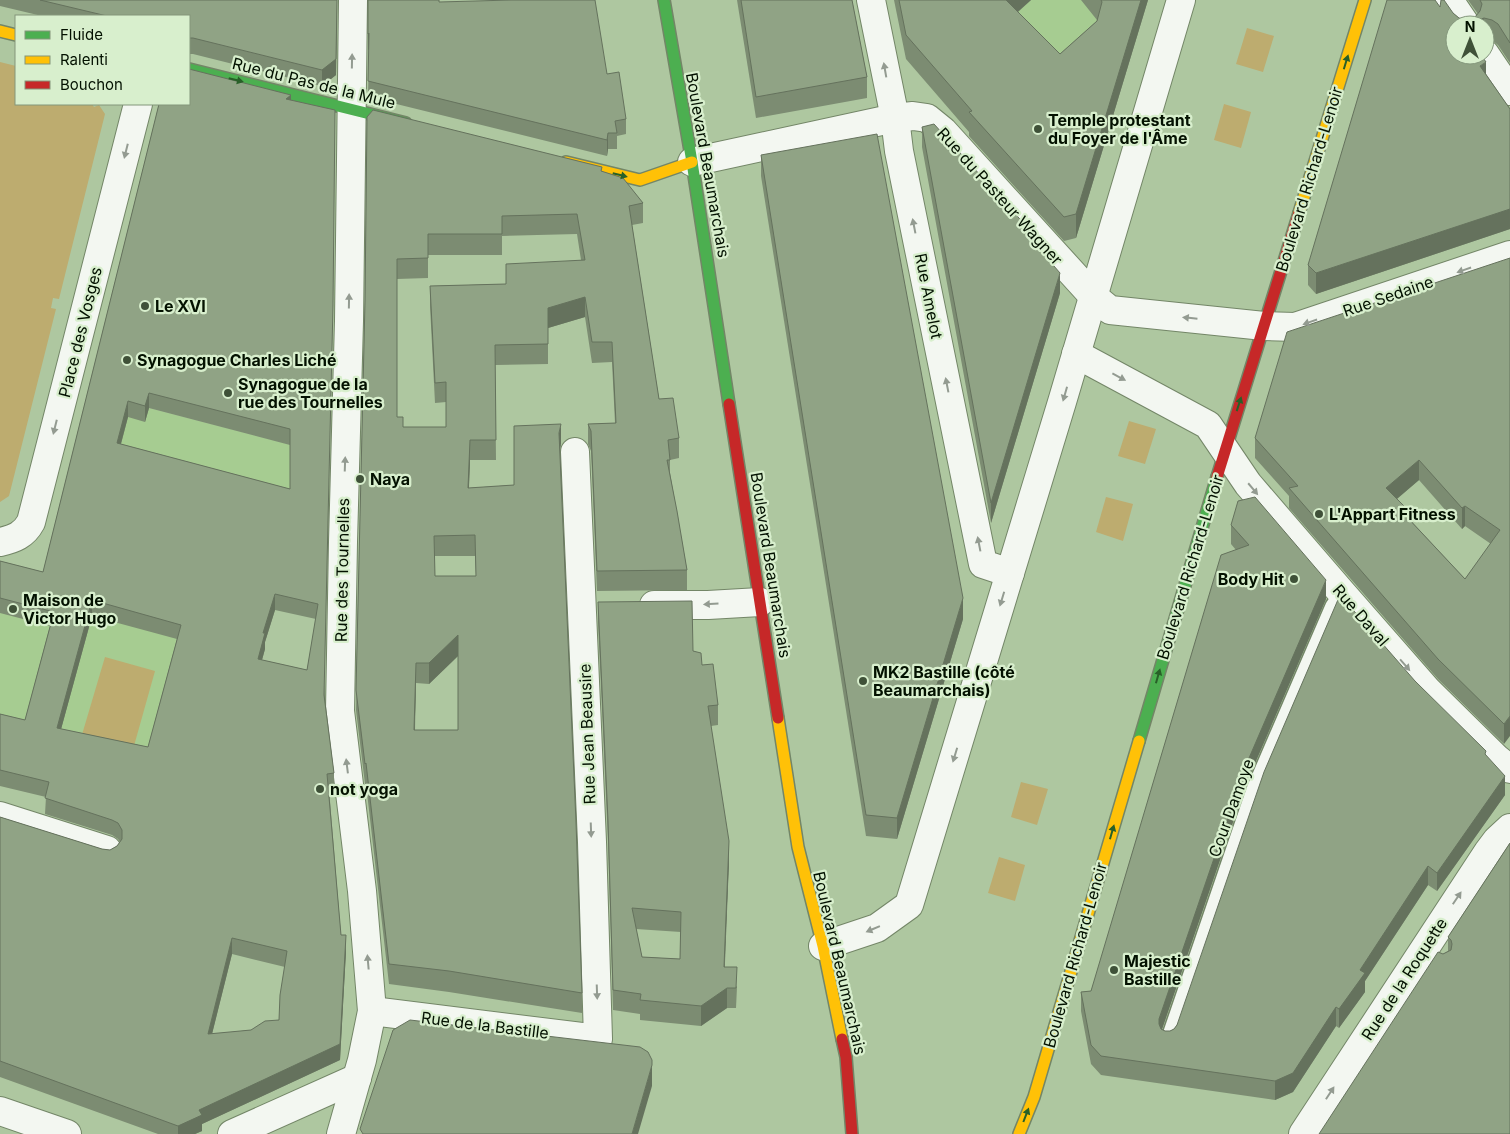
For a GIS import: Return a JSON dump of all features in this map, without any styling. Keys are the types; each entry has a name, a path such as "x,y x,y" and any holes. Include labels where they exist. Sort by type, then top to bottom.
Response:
{"street":[{"name":"Rue des Tournelles","path":"341,1134 357,1078 372,1011 362,891 340,711 349,321 353,0"},
{"name":"Boulevard Beaumarchais","path":"664,0 692,162 798,846 823,946 846,1057 852,1134"},
{"name":"Rue Amelot","path":"871,0 895,118 901,161 983,564 1010,573"},
{"path":"823,946 877,928 909,905 1113,232 1181,0"},
{"name":"Boulevard Richard-Lenoir","path":"1019,1134 1034,1097 1224,450 1364,0"},
{"path":"1449,0 1459,15"},
{"path":"0,31 15,35"},
{"path":"1492,65 1510,91"},
{"name":"Rue du Pas de la Mule","path":"190,69 417,126"},
{"name":"Place des Vosges","path":"0,542 16,538 22,534 31,522 138,105"},
{"name":"Rue du Pasteur Wagner","path":"692,162 895,118 914,116 927,118 943,131 1093,296 1110,310 1264,326"},
{"path":"553,158 640,180 692,162"},
{"name":"Rue Sedaine","path":"1264,326 1295,327 1510,255"},
{"name":"Rue Daval","path":"1076,354 1208,425 1248,484 1427,690 1496,758 1510,769"},
{"name":"Rue Jean Beausire","path":"575,452 606,606 598,1039"},
{"path":"606,606 708,605 760,602"},
{"path":"0,816 107,850"},
{"name":"Rue de la Roquette","path":"1303,1134 1429,953 1488,852 1510,828"},
{"name":"Rue de la Bastille","path":"372,1011 598,1039"},
{"path":"232,1134 357,1078"},
{"path":"0,1111 67,1134"}],"lane":[{"name":"Cour Damoye","path":"1168,1041 1255,787 1333,606 1342,593"}],"shaded area":[{"path":"984,0 1100,0 1110,127"},
{"path":"1247,28 1274,36 1263,72 1236,64"},
{"path":"0,62 15,66 15,105 93,105 94,107 99,105 105,114 59,299 53,298 51,308 56,309 9,496 0,502"},
{"path":"1224,104 1251,112 1241,148 1214,140"},
{"path":"91,393 326,454 324,543 88,481"},
{"path":"1129,421 1156,429 1145,464 1118,456"},
{"path":"1106,497 1133,504 1123,541 1096,532"},
{"path":"0,576 241,642 204,787 0,745"},
{"path":"105,657 155,671 132,753 81,738"},
{"path":"1021,782 1048,789 1037,825 1011,817"},
{"path":"999,857 1025,865 1015,901 988,893"}],"building":[{"path":"40,0 337,0 336,59 322,70 190,38 190,15 103,15"},
{"path":"368,0 439,0 439,2 595,0 607,74 619,72 626,119 615,121 617,133 608,133 607,140 368,81"},
{"path":"741,0 852,0 867,77 756,97"},
{"path":"899,0 1006,0 1060,54 1097,21 1101,0 1141,0 1076,214 1064,217 969,112 972,111 906,35"},
{"path":"1387,0 1435,0 1440,7 1441,0 1444,0 1455,15 1445,15 1445,65 1482,65 1480,66 1510,109 1510,209 1316,273 1308,265"},
{"path":"1480,0 1510,0 1510,43 1495,22 1495,15 1477,15 1482,4"},
{"path":"190,69 291,95 286,99 335,110 333,305 324,695 334,773 327,774 341,935 346,935 340,1044 199,1110 202,1115 178,1126 0,1061 0,817 102,849 110,850 117,846 122,839 122,830 118,823 45,798 49,782 0,770 0,714 25,720 54,612 0,598 0,561 43,572 159,105 190,105","holes":["149,393 290,429 290,489 117,443 128,401 145,406","275,594 318,604 307,670 258,659 265,633 263,633","92,600 181,625 148,747 57,728","232,938 287,951 280,995 279,1020 265,1021 251,1030 208,1034"]},
{"path":"373,110 602,167 601,171 623,178 643,203 629,206 659,399 673,398 679,438 668,440 670,460 667,460 687,570 597,571 591,431 588,424 616,423 612,342 592,342 585,297 548,308 548,344 495,345 496,440 470,440 468,488 514,485 514,426 561,424 559,433 582,993 449,971 389,964 356,690 365,301 367,117","holes":["577,214 585,260 506,264 506,284 430,286 435,383 446,382 446,427 403,427 403,417 397,417 397,259 428,258 428,234 502,234 502,216","475,535 476,576 435,576 434,536","458,635 458,730 414,730 416,663 429,663"]},
{"path":"934,124 1028,228 1022,229 1060,273 991,503 922,127"},
{"path":"877,134 963,598 897,818 866,815 761,155"},
{"path":"1510,258 1510,716 1504,724 1438,659 1289,488 1298,486 1255,438 1287,332","holes":["1419,460 1462,508 1465,506 1500,530 1465,579 1406,516 1410,512 1386,488"]},
{"path":"1255,497 1326,580 1246,765 1159,1019 1161,1029 1170,1031 1177,1025 1264,772 1340,595 1415,681 1486,751 1485,754 1505,776 1437,873 1428,866 1360,970 1365,973 1339,1009 1336,1007 1293,1073 1275,1081 1101,1056 1091,1045 1081,992 1091,991 1221,555 1249,545 1231,525 1238,501"},
{"path":"692,601 693,651 701,653 702,665 713,664 718,705 708,706 729,841 724,967 737,967 736,988 727,988 701,1006 640,1000 641,994 613,990 608,821 598,602","holes":["632,908 681,912 680,959 642,957"]},
{"path":"1510,843 1510,1134 1319,1134 1438,952 1443,954 1451,950 1452,944 1448,937"},
{"path":"410,1020 640,1047 648,1052 652,1065 632,1134 363,1134 360,1129 393,1030"}],"traffic: fast":[{"path":"664,0 692,162 729,404"},
{"path":"190,69 406,123"},
{"path":"1139,741 1217,477"}],"traffic: slow":[{"path":"1299,213 1365,0"},
{"path":"0,31 15,35"},
{"path":"566,162 640,180 692,162"},
{"path":"778,718 798,847 823,946 842,1039"},
{"path":"1019,1134 1034,1097 1139,741"}],"traffic: jam":[{"path":"1217,477 1299,213"},
{"path":"729,404 778,718"},
{"path":"842,1039 846,1057 852,1134"}],"place":[{"name":"Temple protestant du Foyer de l'Âme","path":"1038,129"},
{"name":"Le XVI","path":"145,306"},
{"name":"Synagogue Charles Liché","path":"127,360"},
{"name":"Synagogue de la rue des Tournelles","path":"228,393"},
{"name":"Naya","path":"360,479"},
{"name":"L'Appart Fitness","path":"1319,514"},
{"name":"Body Hit","path":"1294,579"},
{"name":"Maison de Victor Hugo","path":"13,609"},
{"name":"MK2 Bastille (côté Beaumarchais)","path":"863,681"},
{"name":"not yoga","path":"320,789"},
{"name":"Majestic Bastille","path":"1114,970"}]}
